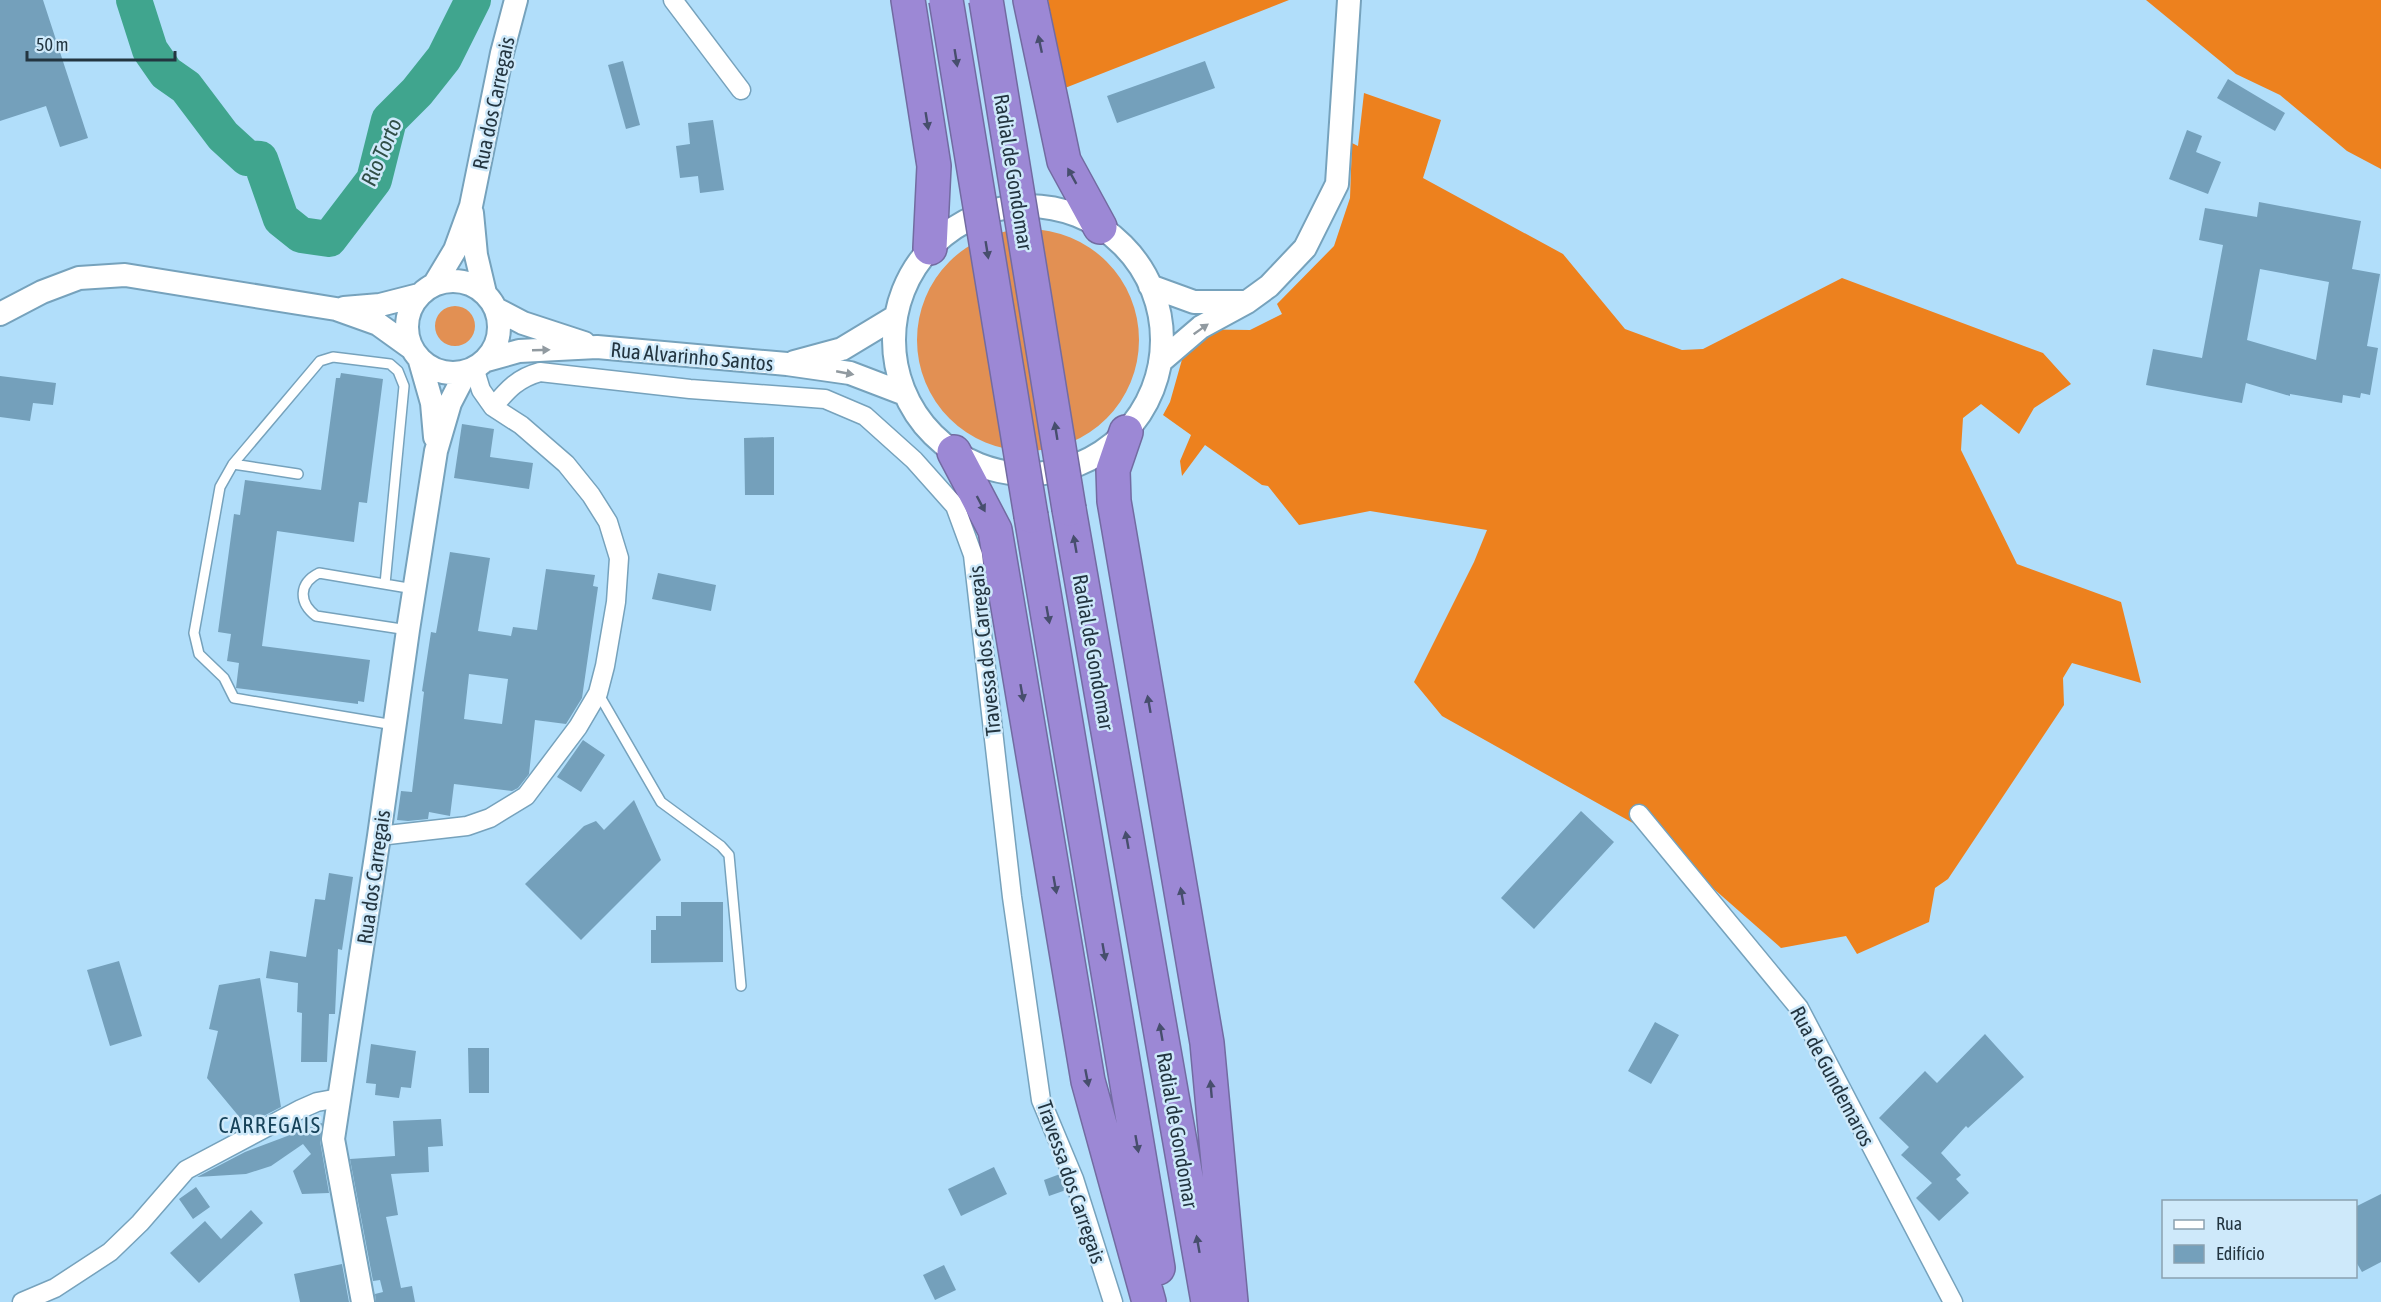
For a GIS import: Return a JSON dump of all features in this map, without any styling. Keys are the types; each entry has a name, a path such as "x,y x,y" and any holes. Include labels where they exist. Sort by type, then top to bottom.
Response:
{"highway":[{"name":"Radial de Gondomar","path":"946,0 1163,1302"},
{"name":"Radial de Gondomar","path":"986,0 1069,509 1208,1302"},
{"path":"1030,0 1064,161 1101,227"},
{"path":"909,11 934,165 930,248"},
{"path":"1126,432 1113,470 1114,501 1207,1043 1231,1302"},
{"path":"954,452 995,530 1088,1081 1149,1302"}],"street":[{"name":"Rua dos Carregais","path":"426,290 455,250 471,206 502,53 516,0"},
{"path":"673,0 741,90"},
{"path":"1160,362 1201,327 1247,302 1269,286 1305,248 1337,184 1349,0"},
{"name":"Rua dos Carregais","path":"471,206 476,255 490,301"},
{"path":"1051,208 1076,215 1101,227 1121,243 1132,256 1150,285 1159,310 1160,362 1153,387 1142,411 1126,432 1106,449 1083,462 1058,470 1031,474 996,470 954,452 934,436 918,417 905,394 896,368 893,343 895,317 902,292 910,276 930,248 950,231 973,218 998,209 1051,208"},
{"path":"0,314 42,292 79,278 126,275 336,309 378,324 436,371 454,374 476,366 496,344 500,326 490,301 470,284 451,281 380,305 336,309"},
{"path":"1150,285 1194,302 1247,302"},
{"path":"415,354 406,329 409,311 426,290"},
{"name":"Rua Alvarinho Santos","path":"490,301 523,323 597,347"},
{"name":"Rua Alvarinho Santos","path":"787,364 842,349 895,317"},
{"name":"Rua Alvarinho Santos","path":"476,366 519,351 597,347 787,364 850,373 905,394"},
{"name":"Rua dos Carregais","path":"415,354 432,403 436,451"},
{"name":"Rua dos Carregais","path":"363,1302 333,1139 436,451 450,403 476,366"},
{"path":"379,836 467,826 490,818 526,796 578,727 598,693 616,602 619,558 608,522 591,495 566,464 521,425 493,407 481,390 476,366"},
{"name":"Travessa dos Carregais","path":"493,407 510,386 524,376 540,372 690,389 825,399 865,416 914,460 955,506 973,555 1012,897 1041,1100 1074,1179 1113,1302"},
{"name":"Rua de Gundemaros","path":"1639,814 1799,1008 1953,1302"},
{"path":"22,1302 55,1288 110,1252 140,1223 186,1170 309,1106 339,1098"}],"lane":[{"path":"385,584 404,386 398,371 390,364 333,357 320,362 233,464 220,487 194,633 199,654 224,678 234,698 394,725"},
{"path":"233,464 298,474"},
{"path":"408,630 316,616 307,609 302,597 304,587 310,577 319,573 414,589"},
{"path":"598,693 661,802 721,846 729,855 741,986"}],"shaded area":[{"path":"1048,0 1289,0 1065,88"},
{"path":"2146,0 2381,0 2381,169 2347,151 2280,95 2236,74"},
{"path":"1364,93 1441,120 1423,178 1563,254 1625,329 1682,350 1703,349 1842,278 2043,353 2071,384 2034,408 2019,434 1981,404 1963,418 1961,450 2017,564 2121,602 2141,683 2072,663 2063,678 2064,705 1948,879 1935,888 1929,922 1857,954 1846,936 1781,948 1649,832 1442,716 1414,682 1474,562 1487,530 1370,511 1299,525 1268,486 1262,485 1205,445 1182,476 1180,461 1191,435 1163,415 1170,402 1183,356 1179,329 1250,330 1282,314 1277,304 1334,246 1350,198 1352,143 1358,146"},
{"path":"1017,229 1039,229 1071,237 1090,247 1107,261 1121,278 1131,297 1137,318 1139,340 1137,362 1131,383 1121,402 1107,419 1090,433 1060,447 1039,451 1017,451 996,447 966,433 942,411 935,402 921,372 917,351 917,329 921,308 935,278 957,254 966,247 996,233"},
{"path":"455,306 463,307 469,312 474,318 474,334 469,340 463,345 455,346 447,345 441,340 436,334 435,326 436,318 441,312 447,307"}],"building":[{"path":"0,0 43,0 88,138 60,147 46,106 0,121"},
{"path":"623,61 640,125 626,129 608,65"},
{"path":"1205,61 1215,88 1117,123 1107,96"},
{"path":"2228,79 2285,113 2275,131 2217,98"},
{"path":"713,120 724,190 700,193 698,176 680,178 676,146 690,144 688,123"},
{"path":"2187,130 2202,136 2196,152 2221,162 2208,194 2169,179"},
{"path":"2259,202 2361,221 2352,269 2380,274 2367,346 2378,348 2370,395 2361,393 2360,398 2343,395 2342,403 2290,394 2290,396 2246,383 2242,403 2146,385 2153,349 2202,358 2223,245 2199,240 2205,208 2257,217","holes":["2260,269 2329,282 2316,360 2247,340"]},
{"path":"341,373 383,379 367,503 359,502 354,542 277,531 262,646 370,660 364,702 358,701 358,704 236,688 239,663 227,661 231,634 218,632 234,514 240,515 245,480 321,490 336,378 340,378"},
{"path":"0,376 56,383 53,405 33,403 30,421 0,417"},
{"path":"462,424 494,429 490,457 533,463 529,489 454,478"},
{"path":"774,437 774,495 745,495 744,438"},
{"path":"450,552 490,558 478,631 511,636 513,627 537,630 546,569 595,575 593,586 598,587 582,698 566,724 535,720 529,774 518,788 512,791 454,784 450,816 429,812 428,819 397,820 401,791 412,792 424,692 422,691 431,632 436,633","holes":["469,674 508,679 502,724 464,719"]},
{"path":"658,573 716,585 711,611 652,599"},
{"path":"583,740 605,755 581,792 557,777"},
{"path":"634,800 661,860 581,940 525,884 584,826 596,821 604,830"},
{"path":"1581,811 1614,842 1534,929 1501,898"},
{"path":"329,873 353,877 342,950 338,949 335,1014 329,1014 327,1062 301,1062 302,1013 297,1012 298,983 266,978 270,951 306,957 315,899 325,900"},
{"path":"681,902 723,902 723,962 651,963 651,930 656,930 656,916 681,916"},
{"path":"119,961 142,1036 110,1046 87,970"},
{"path":"260,978 281,1107 246,1125 207,1078 218,1031 209,1029 219,985"},
{"path":"1655,1022 1679,1035 1651,1084 1628,1071"},
{"path":"1985,1034 2024,1077 1968,1128 1966,1126 1941,1153 1961,1175 1956,1179 1969,1193 1939,1221 1916,1198 1932,1183 1901,1155 1909,1147 1879,1118 1925,1071 1937,1083"},
{"path":"371,1044 416,1051 411,1088 401,1087 399,1098 375,1095 376,1084 366,1083"},
{"path":"468,1048 489,1048 489,1093 469,1093"},
{"path":"441,1119 443,1146 428,1147 429,1172 391,1174 398,1215 386,1217 401,1288 412,1286 415,1302 376,1302 375,1294 383,1292 380,1280 373,1281 350,1159 395,1156 393,1121"},
{"path":"322,1123 320,1141 329,1193 302,1194 293,1171 311,1154 303,1144 271,1166 246,1174 197,1177 245,1152"},
{"path":"994,1167 1007,1194 961,1216 948,1189"},
{"path":"1060,1174 1066,1190 1049,1196 1044,1180"},
{"path":"196,1187 210,1207 193,1219 179,1199"},
{"path":"2381,1194 2381,1262 2362,1272 2357,1263 2357,1206"},
{"path":"251,1210 263,1223 199,1283 170,1253 205,1221 221,1239"},
{"path":"342,1264 349,1302 300,1302 294,1274"},
{"path":"944,1265 956,1290 935,1300 923,1275"}],"waterway":[{"name":"Rio Torto","path":"134,0 150,50 166,73 186,87 223,136 247,158 260,159 281,219 301,235 329,239 374,180 389,120 417,92 444,58 473,0"}],"district":[{"name":"CARREGAIS","path":"270,1125"}]}
